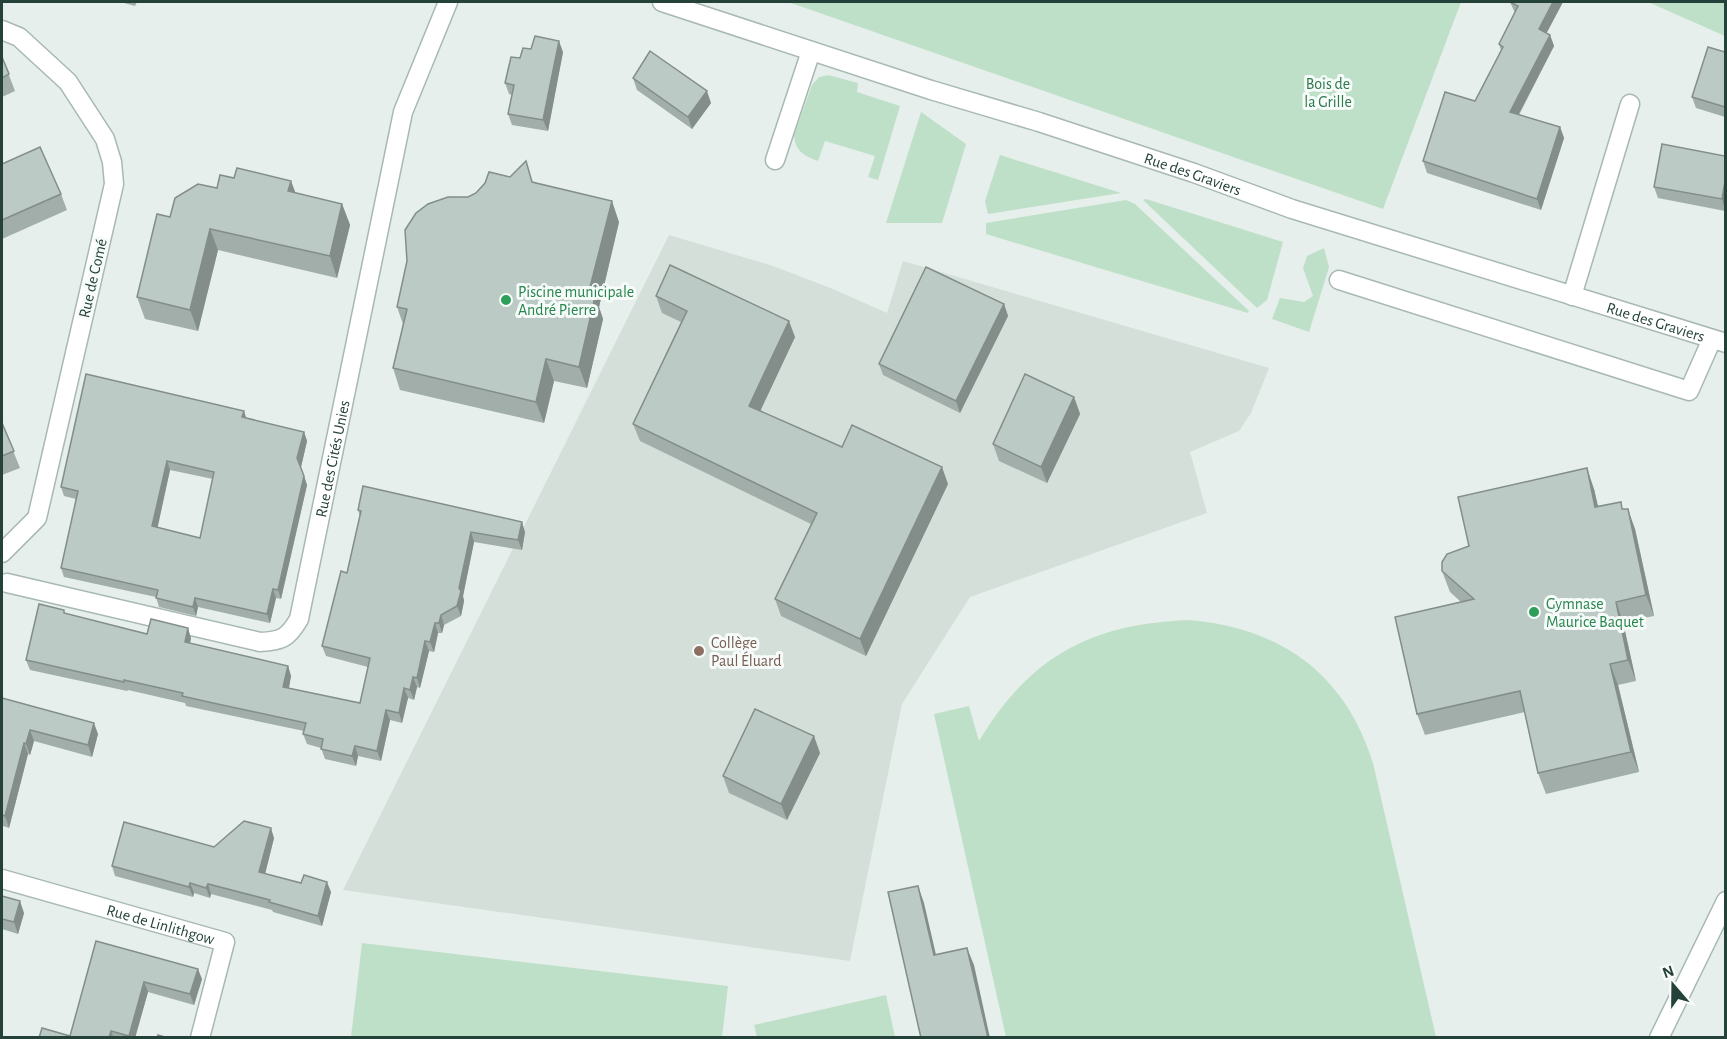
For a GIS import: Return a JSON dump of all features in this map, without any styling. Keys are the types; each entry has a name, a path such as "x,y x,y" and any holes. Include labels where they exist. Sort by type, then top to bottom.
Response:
{"street":[{"name":"Rue des Cités Unies","path":"4,587 260,642 286,637 294,628 299,619 403,112 448,2"},
{"name":"Rue des Graviers","path":"662,2 1150,158 1292,209 1719,341"},
{"name":"Rue de Comé","path":"2,30 18,37 68,82 105,139 112,162 114,184 37,518 2,554"},
{"path":"775,160 811,51"},
{"path":"1572,296 1630,104"},
{"path":"1339,280 1689,391 1719,341"},
{"path":"2,554 8,568 4,587"},
{"name":"Rue de Linlithgow","path":"2,879 225,942 200,1038"},
{"path":"1659,1038 1725,901"}],"shaded area":[{"name":"Collège Paul Éluard","path":"669,235 773,266 887,313 903,261 1269,368 1251,413 1239,431 1190,452 1207,513 970,597 902,704 850,961 343,890"}],"green space":[{"name":"Bois de la Grille","path":"788,2 1461,2 1383,209"},
{"path":"1648,2 1725,2 1725,36"},
{"path":"828,75 858,83 857,92 900,106 878,180 868,177 875,156 825,141 818,161 805,155 796,145 794,135 812,85 819,77"},
{"path":"921,112 966,144 942,223 886,223"},
{"path":"1000,155 1121,193 988,214 985,201"},
{"path":"1146,199 1283,242 1267,300 1257,308 1143,200"},
{"path":"1126,200 1135,204 1249,311 1248,313 986,234 986,223"},
{"path":"1324,248 1329,267 1309,332 1272,319 1280,298 1304,302 1313,296 1303,268 1307,256"},
{"path":"1189,620 1253,633 1281,645 1305,661 1327,681 1346,704 1361,732 1373,763 1436,1037 1006,1037 934,714 969,706 979,741 1020,687 1042,666 1066,650 1122,629"},
{"path":"362,943 728,986 722,1037 351,1037"},
{"path":"886,995 895,1037 757,1037 754,1025"}],"building":[{"path":"1510,2 1553,2 1539,29 1550,35 1510,112 1560,127 1537,199 1423,161 1445,92 1475,101 1503,47 1499,44 1518,6"},
{"path":"535,36 559,41 543,120 508,114 514,85 505,83 511,57 520,58 523,48 531,49"},
{"path":"1708,47 1725,52 1725,107 1692,97"},
{"path":"650,51 707,91 688,117 633,78"},
{"path":"2,57 9,74 2,78"},
{"path":"1662,144 1725,156 1722,199 1654,187"},
{"path":"40,147 61,194 2,220 2,164"},
{"name":"Piscine municipale André Pierre","path":"526,161 532,182 612,201 588,295 595,297 579,367 546,359 536,402 393,368 407,309 397,307 407,261 405,230 416,213 428,204 448,197 468,197 476,193 485,183 489,172 510,177"},
{"path":"237,168 291,181 288,191 342,204 330,256 210,229 190,310 137,297 157,214 170,217 175,198 198,184 217,188 220,175 234,178"},
{"path":"670,265 789,321 749,406 842,447 852,425 942,467 860,639 775,599 817,513 633,424 687,311 656,296"},
{"path":"926,267 1004,304 956,401 879,364"},
{"path":"86,374 244,411 242,417 304,432 297,458 304,476 278,590 273,589 267,614 195,598 193,607 156,598 158,590 61,568 78,491 61,487","holes":["167,461 214,472 200,538 152,526"]},
{"path":"1025,374 1074,397 1041,467 993,444"},
{"path":"2,423 14,451 2,456"},
{"path":"1587,468 1595,507 1621,502 1622,509 1628,509 1646,595 1616,602 1628,660 1610,664 1631,752 1538,773 1520,691 1417,714 1395,617 1474,599 1442,571 1442,562 1447,554 1469,546 1458,497"},
{"path":"363,486 522,522 518,540 471,532 457,606 441,615 439,623 435,623 430,642 425,641 417,678 413,677 410,690 404,688 399,713 386,710 377,751 355,746 352,756 321,749 323,739 303,734 306,723 182,696 183,693 26,660 39,604 64,610 64,613 147,634 151,619 188,628 185,642 288,666 283,687 360,703 370,658 322,646 341,571 347,573 361,511 358,510"},
{"path":"2,698 94,723 88,745 30,730 26,744 24,743 5,816 2,815"},
{"path":"755,709 814,736 781,804 723,776"},
{"path":"244,821 271,828 259,872 301,883 304,875 327,882 318,916 269,902 270,900 208,884 206,888 190,883 189,887 112,866 124,822 214,847"},
{"path":"918,886 934,955 967,948 988,1038 921,1038 888,892"},
{"path":"2,896 20,901 14,922 2,919"},
{"path":"96,941 198,969 190,994 144,982 129,1036 111,1031 109,1038 39,1038 42,1028 70,1036"}],"place":[{"name":"Piscine municipale André Pierre","path":"506,300"},
{"name":"Gymnase Maurice Baquet","path":"1534,612"},
{"name":"Collège Paul Éluard","path":"699,651"}]}
